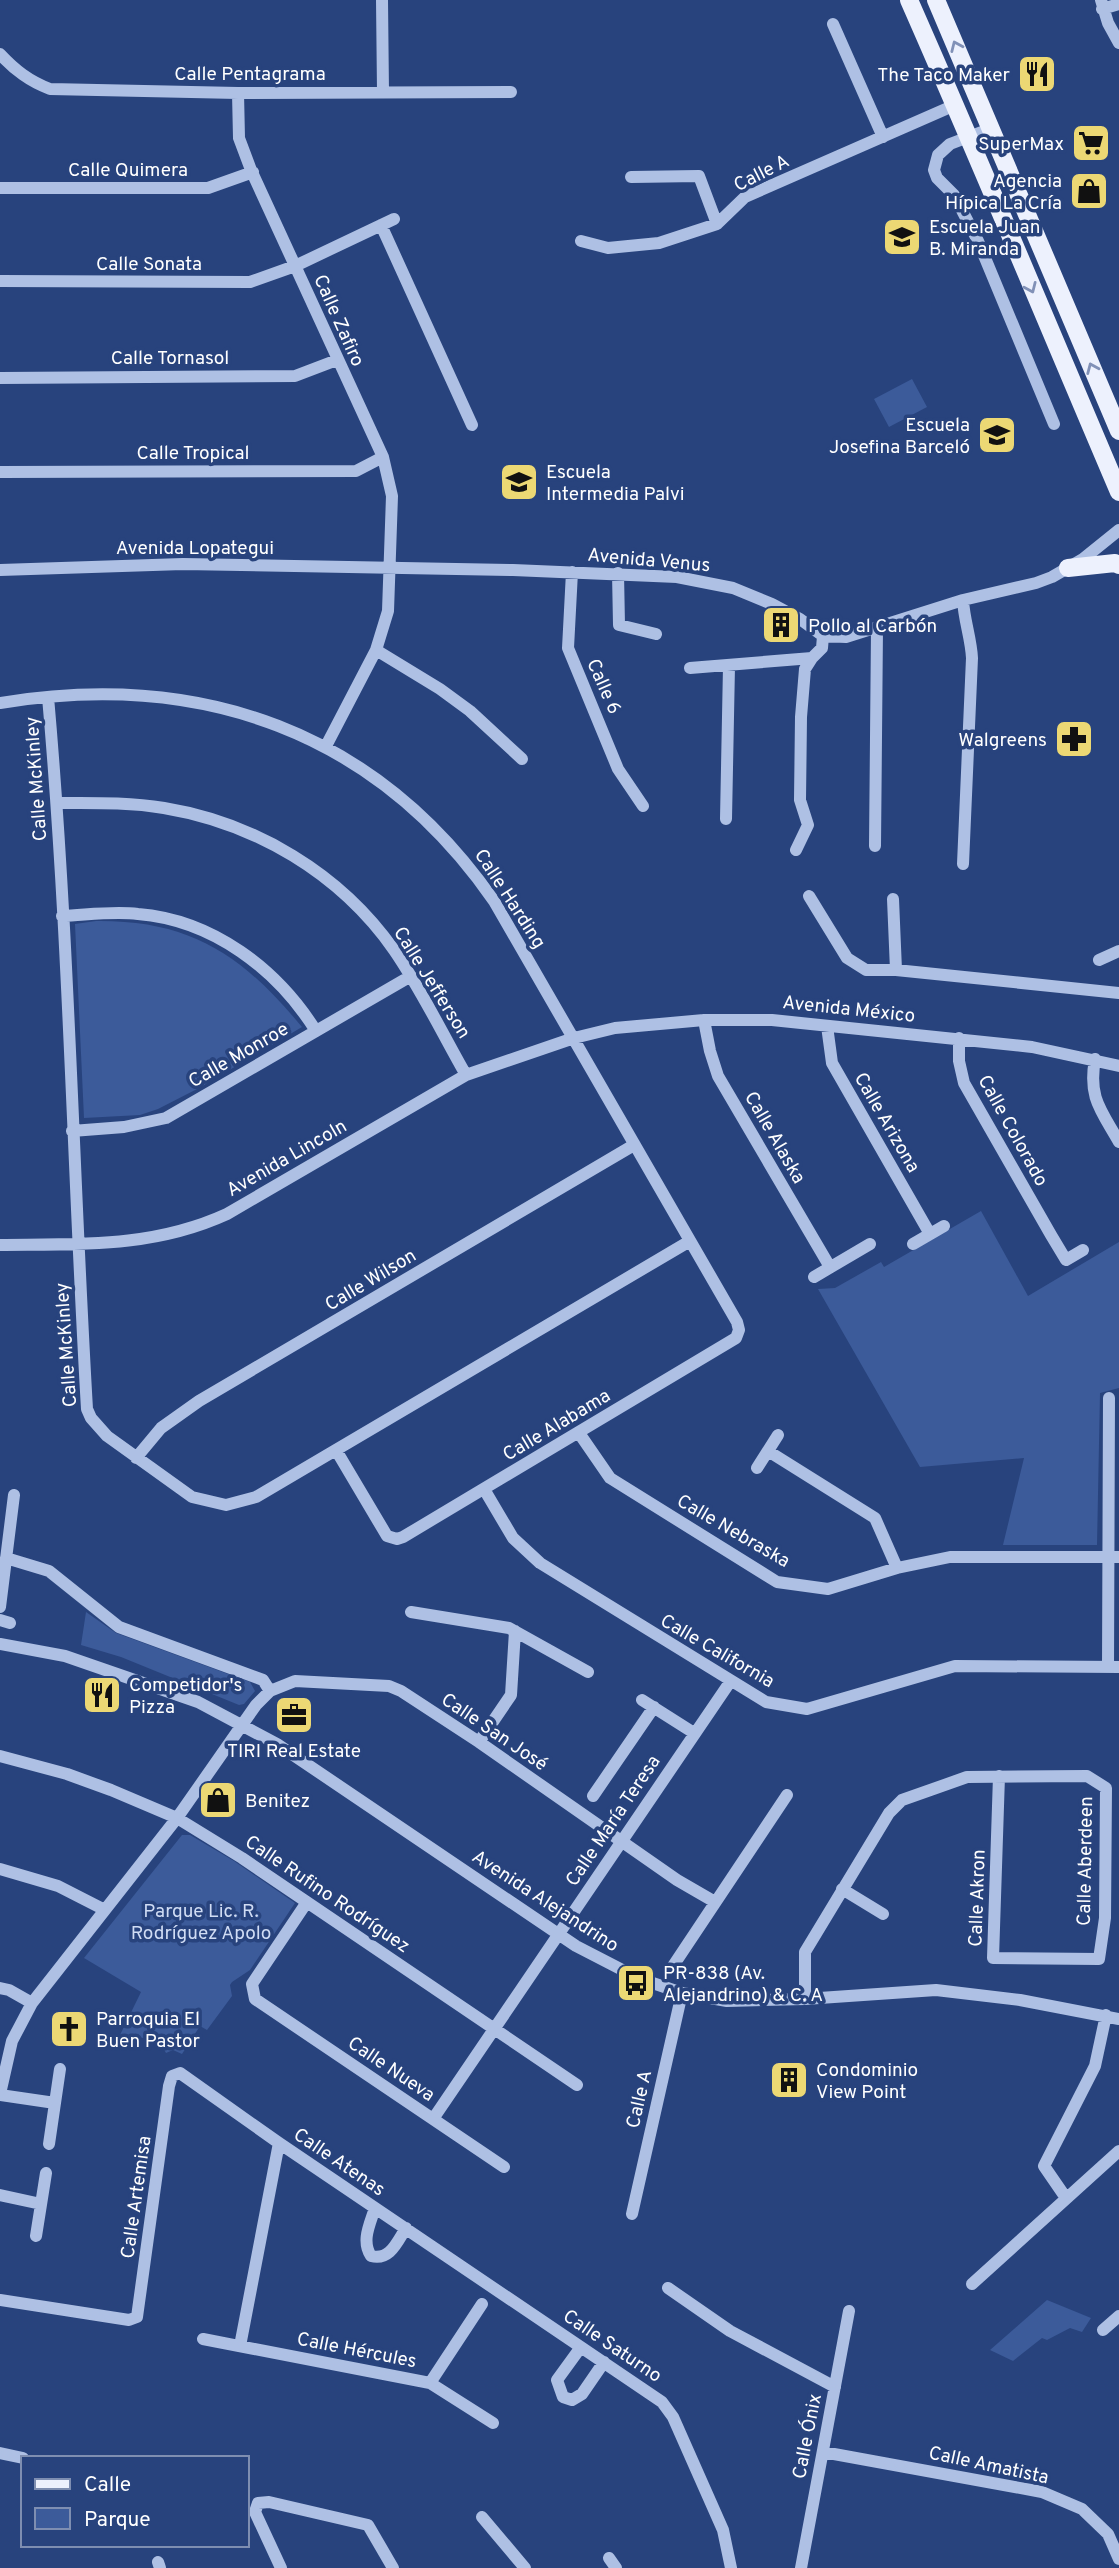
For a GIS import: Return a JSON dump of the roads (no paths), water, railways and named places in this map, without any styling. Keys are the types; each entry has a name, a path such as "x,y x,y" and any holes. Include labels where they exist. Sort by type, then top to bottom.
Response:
{"main road":[{"path":"909,0 970,137 1014,249 1119,492"},
{"path":"936,0 1119,431"},
{"path":"1068,568 1115,563 1119,565"}],"street":[{"path":"382,0 383,92"},
{"path":"1119,4 1102,4 1119,43"},
{"path":"833,24 883,137"},
{"name":"Calle Pentagrama","path":"0,54 17,72 50,89 238,93 511,92"},
{"name":"Calle Zafiro","path":"238,93 239,138 383,457 392,496 388,611 376,650 326,746"},
{"name":"Calle A","path":"581,241 608,248 659,243 717,224 745,197 955,105"},
{"path":"992,128 950,144 938,155 934,170 937,178 954,195 978,241 1054,424"},
{"name":"Calle Quimera","path":"0,188 208,188 253,172"},
{"path":"631,177 699,176 717,224"},
{"path":"295,266 394,219"},
{"path":"381,225 472,425"},
{"name":"Calle Sonata","path":"0,281 250,282 295,266"},
{"name":"Calle Tornasol","path":"0,378 295,376 337,360"},
{"name":"Calle Tropical","path":"0,472 356,471 383,457"},
{"path":"796,850 808,825 800,800 801,718 805,669 822,648 823,636 846,637 963,600 1036,583 1083,559 1119,530"},
{"name":"Avenida Lopategui","path":"0,570 183,564 390,567"},
{"name":"Avenida Venus","path":"390,567 677,577 733,588 772,604 800,619 823,636"},
{"name":"Calle 6","path":"572,572 568,648 618,769 643,806"},
{"path":"618,573 619,625 656,634"},
{"path":"963,600 972,658 963,864"},
{"path":"875,846 877,629"},
{"path":"376,650 460,704 522,759"},
{"path":"690,668 812,658"},
{"path":"726,819 729,666"},
{"name":"Calle Harding","path":"0,702 76,694 140,695 216,705 278,725 326,746 376,778 416,811 461,855 494,901 737,1322 739,1331"},
{"name":"Calle McKinley","path":"48,697 57,803 87,1409 91,1418 107,1436 192,1497 226,1505 256,1497 690,1241"},
{"name":"Calle Jefferson","path":"57,803 125,804 163,808 219,820 266,840 334,884 376,927 411,976 466,1074"},
{"path":"809,896 847,958 866,970 897,970 1119,993"},
{"path":"893,899 897,970"},
{"path":"62,916 137,913 212,934 259,964 294,1000 316,1031"},
{"path":"1099,960 1119,951"},
{"name":"Calle Monroe","path":"72,1131 133,1126 166,1118 411,976"},
{"name":"Avenida México","path":"574,1038 615,1028 704,1020 772,1020 1031,1047 1119,1066"},
{"name":"Calle Alaska","path":"704,1020 718,1076 830,1267"},
{"name":"Calle Arizona","path":"827,1026 832,1063 930,1234"},
{"name":"Avenida Lincoln","path":"0,1245 147,1240 196,1228 227,1214 466,1074 574,1038"},
{"name":"Calle Colorado","path":"959,1038 959,1062 964,1083 1051,1235 1066,1260 1083,1250"},
{"path":"1095,1059 1091,1079 1094,1098 1119,1142"},
{"name":"Calle Wilson","path":"136,1458 161,1428 199,1401 634,1145"},
{"path":"913,1244 944,1226"},
{"path":"814,1277 870,1244"},
{"name":"Calle Alabama","path":"336,1450 387,1536 397,1539 736,1338 739,1331"},
{"path":"1109,1398 1114,1450 1114,1667"},
{"name":"Calle Nebraska","path":"579,1433 610,1478 777,1582 828,1589 897,1568 950,1557 1114,1557"},
{"path":"757,1468 778,1434"},
{"path":"768,1451 875,1518 897,1568"},
{"name":"Calle California","path":"484,1489 513,1538 540,1563 766,1703 807,1709 955,1666 1114,1667"},
{"path":"0,1607 14,1495"},
{"path":"6,1559 49,1572 119,1627 262,1680 270,1691 241,1725 177,1818 32,2003 12,2041 0,2094 55,2104"},
{"path":"411,1612 515,1631 588,1672"},
{"path":"480,1742 511,1695 515,1631"},
{"name":"Avenida Alejandrino","path":"0,1644 65,1656 198,1702 316,1770 557,1934 615,1968 682,1993 727,2001 936,1990 1020,2000 1112,2017"},
{"name":"Calle San José","path":"270,1691 295,1681 389,1685 480,1742 677,1880 715,1902"},
{"name":"Calle María Teresa","path":"433,2119 730,1682"},
{"path":"642,1700 694,1733"},
{"path":"593,1796 654,1707"},
{"name":"Calle Rufino Rodríguez","path":"0,1756 66,1774 177,1818 242,1858 577,2085"},
{"name":"Calle Akron","path":"999,1776 993,1958 1099,1959"},
{"name":"Calle Aberdeen","path":"804,1999 805,1952 889,1813 902,1800 967,1777 1087,1776 1106,1788 1105,1918 1099,1959"},
{"path":"671,1969 787,1795"},
{"path":"0,1869 58,1886 105,1910"},
{"path":"842,1889 883,1914"},
{"name":"Calle Nueva","path":"307,1902 252,1984 252,1994 258,2002 504,2167"},
{"path":"0,1987 32,2003"},
{"name":"Calle A","path":"632,2214 682,1993"},
{"path":"1066,2198 1044,2166 1095,2066 1112,2017"},
{"path":"49,2144 60,2069"},
{"name":"Calle Atenas","path":"169,2086 172,2076 180,2073 406,2228 490,2294"},
{"name":"Calle Artemisa","path":"0,2300 129,2320 137,2318 169,2086"},
{"path":"240,2346 279,2143"},
{"path":"972,2284 1119,2151"},
{"path":"36,2236 46,2173"},
{"path":"0,2195 41,2203"},
{"path":"375,2208 365,2240 365,2248 371,2256 387,2256 406,2228"},
{"path":"668,2288 730,2331 835,2387"},
{"path":"430,2383 490,2294"},
{"name":"Calle Saturno","path":"490,2294 581,2347 662,2402 674,2417 723,2530 730,2568"},
{"name":"Calle Ónix","path":"800,2568 849,2311"},
{"path":"1103,2330 1119,2316"},
{"name":"Calle Hércules","path":"203,2339 430,2383 493,2423"},
{"path":"581,2347 557,2380 564,2397 572,2400 582,2394 604,2362"},
{"name":"Calle Amatista","path":"823,2452 1042,2492 1083,2509 1108,2534 1119,2559"},
{"path":"0,2454 21,2458"},
{"path":"281,2568 256,2512 258,2503 269,2501 368,2525 393,2568"},
{"path":"482,2517 525,2568"}],"place":[{"name":"The Taco Maker","path":"1037,74"},
{"name":"SuperMax","path":"1091,143"},
{"name":"Agencia Hípica La Cría","path":"1089,191"},
{"name":"Escuela Juan B. Miranda","path":"902,237"},
{"name":"Escuela Josefina Barceló","path":"997,435"},
{"name":"Escuela Intermedia Palvi","path":"519,482"},
{"name":"Pollo al Carbón","path":"781,625"},
{"name":"Walgreens","path":"1074,739"},
{"name":"Competidor's Pizza","path":"102,1695"},
{"name":"TIRI Real Estate","path":"294,1715"},
{"name":"Benitez","path":"218,1800"},
{"name":"PR-838 (Av. Alejandrino) & C. A","path":"636,1983"},
{"name":"Parroquia El Buen Pastor","path":"69,2029"},
{"name":"Condominio View Point","path":"789,2080"}],"park label":[{"name":"Parque Lic. R. Rodríguez Apolo","path":"201,1921"}]}
